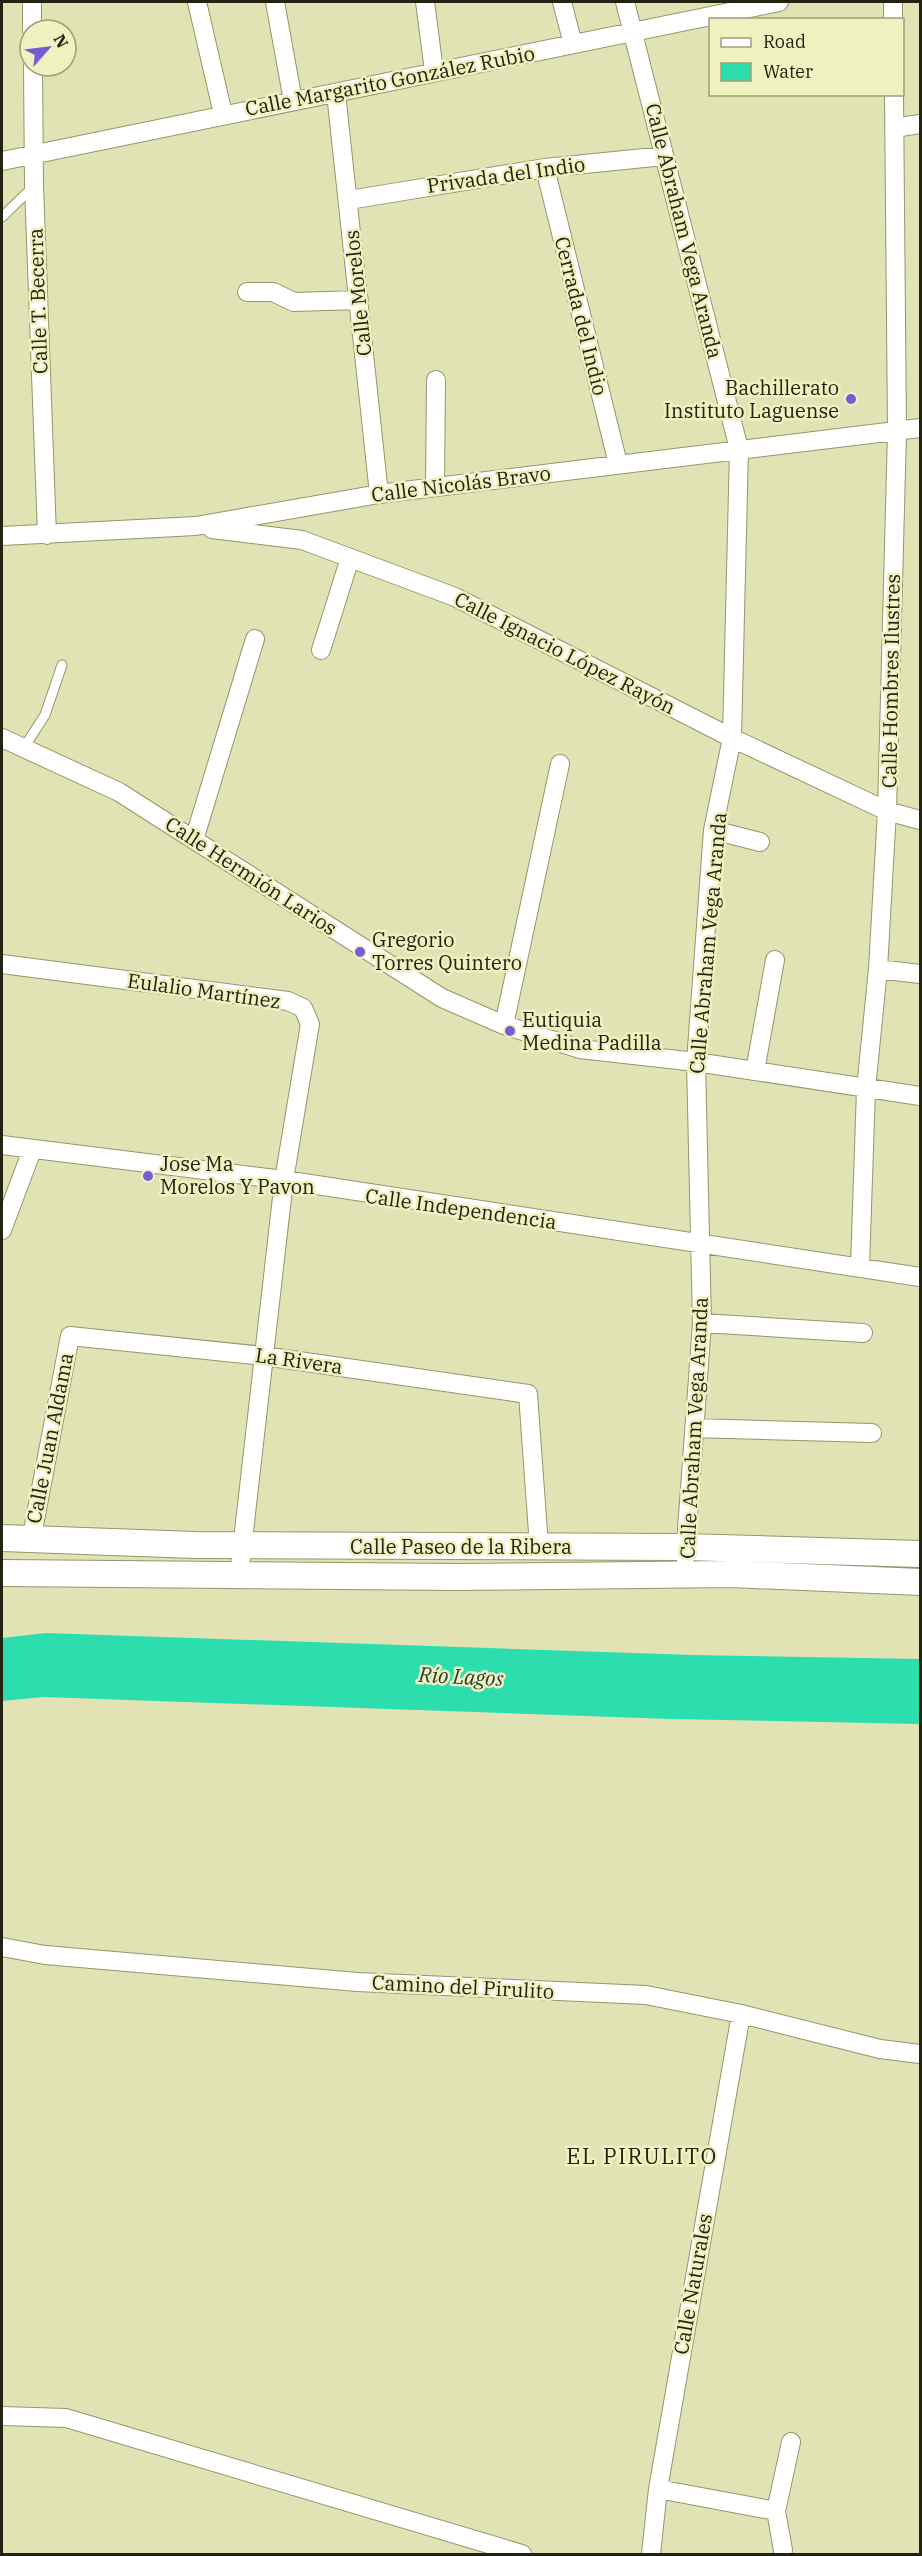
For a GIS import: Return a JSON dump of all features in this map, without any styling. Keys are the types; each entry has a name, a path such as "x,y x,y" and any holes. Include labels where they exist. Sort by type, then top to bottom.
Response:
{"street":[{"path":"32,2 32,18"},
{"path":"197,2 223,114"},
{"path":"276,2 293,101"},
{"path":"425,2 434,71"},
{"path":"562,2 573,44"},
{"name":"Calle Abraham Vega Aranda","path":"625,2 739,450 732,738 713,830 696,1062 702,1323 685,1547 686,1575"},
{"name":"Calle Margarito González Rubio","path":"2,161 779,2"},
{"path":"893,2 893,18"},
{"name":"Calle T. Becerra","path":"33,78 36,154 34,186 48,535"},
{"name":"Calle Morelos","path":"336,93 379,494"},
{"name":"Calle Hombres Ilustres","path":"860,1267 867,1089 878,969 888,811 897,432 894,96"},
{"path":"894,128 921,124"},
{"name":"Privada del Indio","path":"349,200 545,168 664,156"},
{"name":"Cerrada del Indio","path":"545,168 618,464"},
{"path":"247,292 273,292 294,302 359,300"},
{"path":"435,487 436,380"},
{"name":"Calle Nicolás Bravo","path":"2,536 196,526 379,494 921,428"},
{"path":"298,508 302,540"},
{"name":"Calle Ignacio López Rayón","path":"196,526 302,540 455,597 732,738 888,811 921,820"},
{"path":"321,650 350,558"},
{"path":"194,840 255,639"},
{"name":"Calle Hermión Larios","path":"2,738 119,792 442,998 504,1025 580,1049 696,1062 921,1096"},
{"path":"504,1025 560,764"},
{"path":"713,830 760,842"},
{"path":"755,1071 775,960"},
{"name":"Eulalio Martínez","path":"2,964 288,1001 303,1008 310,1024 284,1180 239,1575"},
{"path":"878,969 921,974"},
{"name":"Calle Independencia","path":"2,1145 284,1180 921,1277"},
{"path":"2,1230 32,1150"},
{"path":"702,1323 863,1334"},
{"name":"La Rivera","path":"70,1336 264,1356 528,1394 539,1546"},
{"name":"Calle Juan Aldama","path":"31,1540 70,1336"},
{"path":"694,1428 872,1433"},
{"name":"Calle Paseo de la Ribera","path":"2,1538 336,1547 685,1547 921,1554"},
{"name":"Calle Paseo de la Ribera","path":"2,1573 686,1575 921,1582"},
{"name":"Camino del Pirulito","path":"2,1947 45,1955 357,1982 646,1995 741,2014 880,2049 921,2054"},
{"name":"Calle Naturales","path":"651,2554 658,2489 741,2014"},
{"path":"2,2416 66,2418 522,2554"},
{"path":"783,2550 777,2511 791,2442"},
{"path":"658,2489 777,2511"}],"lane":[{"path":"2,218 34,186"},
{"path":"23,749 45,715 62,665"}],"water":[{"name":"Río Lagos","path":"46,1633 692,1655 920,1659 920,1724 671,1719 44,1697 2,1701 2,1638"}],"place":[{"name":"Bachillerato Instituto Laguense","path":"851,399"},
{"name":"Gregorio Torres Quintero","path":"360,952"},
{"name":"Eutiquia Medina Padilla","path":"510,1031"},
{"name":"Jose Ma Morelos Y Pavon","path":"148,1176"}],"district":[{"name":"EL PIRULITO","path":"642,2156"}]}
